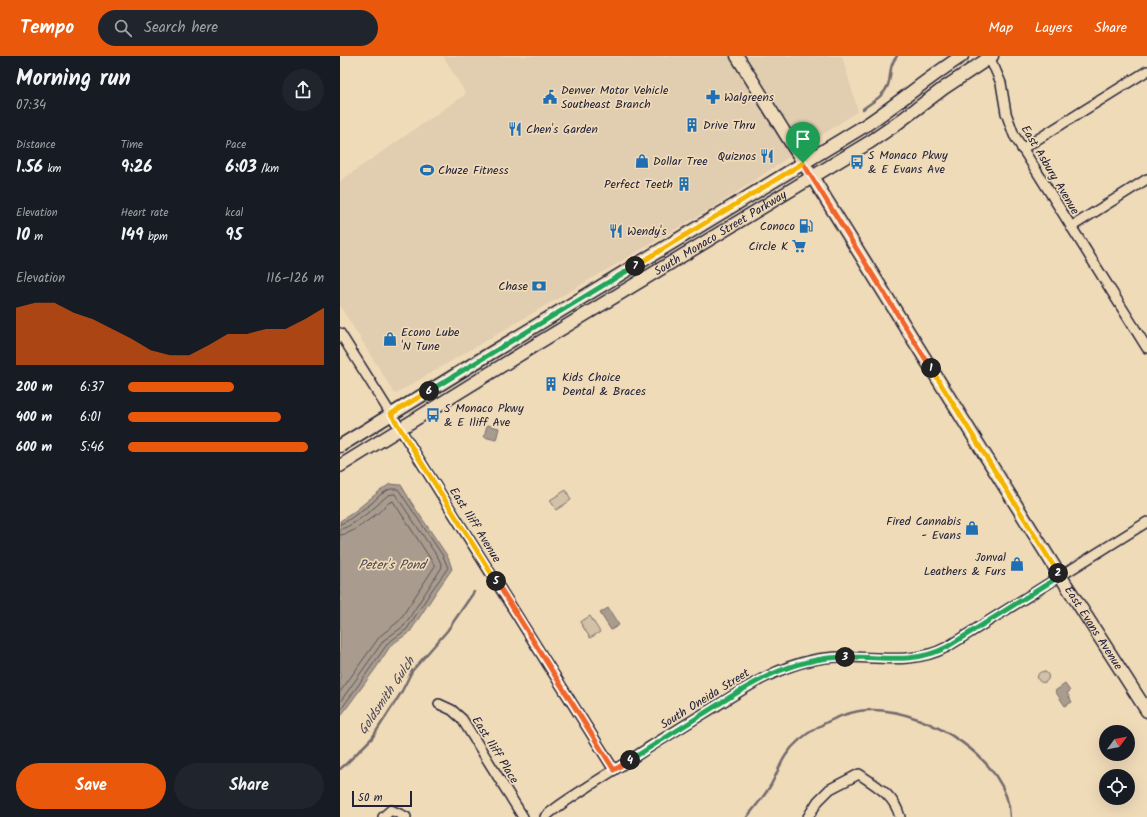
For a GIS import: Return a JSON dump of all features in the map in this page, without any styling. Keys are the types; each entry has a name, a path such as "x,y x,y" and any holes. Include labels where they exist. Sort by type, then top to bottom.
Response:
{"main road":[{"name":"East Evans Avenue","path":"737,56 1060,576 1147,711"},
{"name":"South Monaco Street Parkway","path":"340,446 876,118 933,75 962,56"},
{"name":"South Monaco Street Parkway","path":"340,466 878,137 944,88 990,57"}],"street":[{"name":"East Asbury Avenue","path":"990,57 1001,83 1008,122 1014,135 1071,227 1146,342"},
{"path":"1022,149 1147,71"},
{"path":"1071,227 1147,179"},
{"name":"East Iliff Avenue","path":"340,333 614,770"},
{"name":"South Oneida Street","path":"545,817 558,805 743,689 772,673 807,661 828,658 853,657 906,659 933,654 947,647 1147,522"},
{"name":"East Iliff Place","path":"439,704 452,710 462,720 523,817"},
{"path":"808,817 818,801 830,789 859,774 886,792 898,809 900,817"},
{"path":"384,817 391,810 406,817"}],"shaded area":[{"path":"443,56 842,56 858,111 722,202 395,394 340,306 340,181 466,94"},
{"path":"566,490 571,500 556,510 550,500"},
{"path":"590,616 600,632 590,638 580,622"},
{"path":"1043,671 1047,673 1049,677 1047,681 1043,683 1039,681 1037,677 1039,673"}],"water":[{"path":"487,425 499,428 496,440 484,437"},
{"name":"Peter's Pond","path":"390,484 401,485 446,554 452,569 410,632 391,645 340,717 340,521 353,513"},
{"path":"608,608 619,625 611,630 600,613"},
{"path":"1065,684 1070,691 1067,693 1072,702 1065,706 1055,691"}],"waterway":[{"name":"Goldsmith Gulch","path":"863,109 886,89 892,64 897,56"},
{"name":"Goldsmith Gulch","path":"340,769 372,738 401,693 412,671 447,631 474,592"},
{"name":"Goldsmith Gulch","path":"407,666 412,671"},
{"path":"747,817 762,799 774,780 781,763 792,747 809,733 831,720 853,712 868,710 896,713 918,719 940,729 962,742 981,758 996,776 1006,796 1010,817"}],"place":[{"name":"Denver Motor Vehicle Southeast Branch","path":"550,97"},
{"name":"Walgreens","path":"713,97"},
{"name":"Drive Thru","path":"692,125"},
{"name":"Chen's Garden","path":"515,129"},
{"name":"Quiznos","path":"767,156"},
{"name":"Dollar Tree","path":"642,161"},
{"name":"S Monaco Pkwy & E Evans Ave","path":"857,162"},
{"name":"Chuze Fitness","path":"427,170"},
{"name":"Perfect Teeth","path":"684,184"},
{"name":"Conoco","path":"806,226"},
{"name":"Wendy's","path":"616,231"},
{"name":"Circle K","path":"799,246"},
{"name":"Chase","path":"539,286"},
{"name":"Econo Lube 'N Tune","path":"390,339"},
{"name":"Kids Choice Dental & Braces","path":"551,384"},
{"name":"S Monaco Pkwy & E Iliff Ave","path":"433,415"},
{"name":"Fired Cannabis - Evans","path":"972,528"},
{"name":"Jonval Leathers & Furs","path":"1017,564"}],"route":[{"path":"803,163 1060,576 947,647 933,654 906,659 853,657 828,658 807,661 772,673 743,689 614,770 391,414 803,163"}]}
